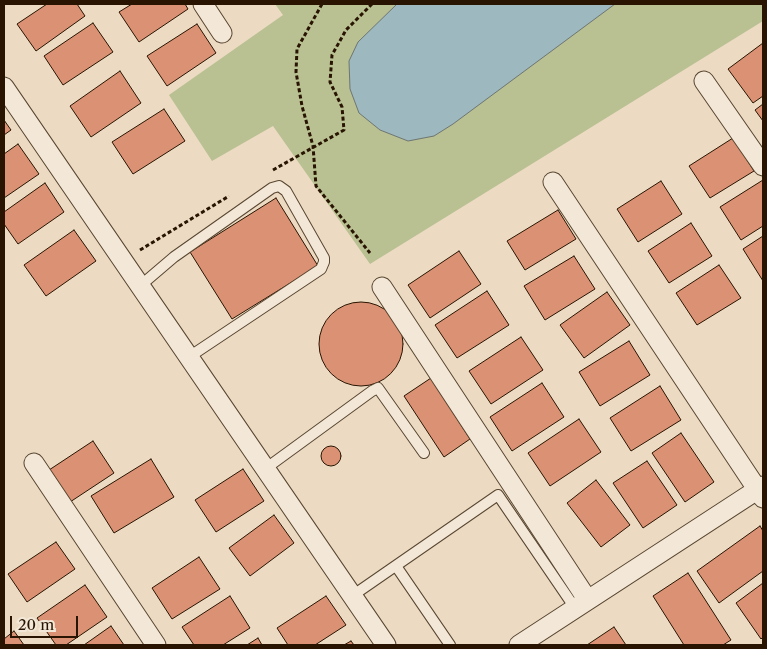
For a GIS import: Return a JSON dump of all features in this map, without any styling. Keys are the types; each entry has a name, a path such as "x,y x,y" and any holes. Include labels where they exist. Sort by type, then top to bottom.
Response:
{"street":[{"path":"203,4 222,33"},
{"path":"704,81 763,166"},
{"path":"4,87 386,645"},
{"path":"519,645 581,604 761,492 553,182"},
{"path":"382,287 581,604"},
{"path":"34,463 156,645"}],"lane":[{"path":"140,286 174,257 272,188 279,186 286,191 324,258 321,269 189,357"},
{"path":"265,469 378,388 424,453"},
{"path":"352,596 498,495 581,604"},
{"path":"396,566 450,645"}],"path":[{"path":"322,4 297,49 296,72 302,106 313,146 316,186 370,253"},
{"path":"272,171 344,130 342,107 330,82 332,54 346,30 372,4"},
{"path":"122,260 230,195"}],"green space":[{"path":"275,4 763,4 763,21 370,264 273,126 212,161 169,95 283,15"}],"water":[{"path":"397,4 615,4 453,124 434,136 408,141 380,130 359,113 350,89 349,61 358,42"}],"building":[{"path":"47,4 77,4 85,16 36,51 17,24"},
{"path":"132,4 185,4 188,9 139,42 119,12"},
{"path":"93,23 113,52 63,85 44,56"},
{"path":"197,24 216,53 167,86 147,56"},
{"path":"763,43 763,96 753,103 728,69"},
{"path":"120,71 141,103 91,137 70,106"},
{"path":"763,104 763,121 755,110"},
{"path":"164,109 185,141 133,174 112,142"},
{"path":"4,120 11,130 4,135"},
{"path":"733,138 754,171 710,198 689,166"},
{"path":"18,144 39,174 4,198 4,154"},
{"path":"763,180 763,226 741,240 720,207"},
{"path":"661,181 682,214 638,242 617,209"},
{"path":"45,183 64,212 18,244 4,224 4,212"},
{"path":"276,198 318,266 232,319 190,252"},
{"path":"558,210 576,239 525,270 507,241"},
{"path":"691,223 712,256 669,283 648,251"},
{"path":"74,230 96,261 46,296 24,265"},
{"path":"763,236 763,281 743,249"},
{"path":"459,251 481,284 430,318 408,285"},
{"path":"574,256 595,289 545,320 524,286"},
{"path":"719,265 741,298 697,325 676,293"},
{"path":"487,291 509,325 457,358 435,325"},
{"path":"607,292 630,325 584,358 560,325"},
{"path":"353,302 369,302 385,309 396,320 403,336 400,360 391,374 385,379 369,386 353,386 337,379 326,368 319,352 319,336 326,320 337,309"},
{"path":"521,337 543,370 491,404 469,371"},
{"path":"629,341 650,375 600,406 579,372"},
{"path":"431,378 470,439 444,457 404,396"},
{"path":"542,383 564,417 512,451 490,417"},
{"path":"660,386 681,420 631,451 610,418"},
{"path":"579,419 601,452 550,486 528,453"},
{"path":"681,433 714,482 685,502 652,453"},
{"path":"93,441 114,473 67,504 46,472"},
{"path":"331,446 338,449 341,456 338,463 331,466 324,463 321,456 324,449"},
{"path":"151,459 174,497 114,533 91,496"},
{"path":"647,461 677,505 643,528 613,483"},
{"path":"243,469 264,501 216,532 195,500"},
{"path":"596,480 630,525 601,547 567,503"},
{"path":"274,515 294,543 250,576 229,548"},
{"path":"760,526 763,531 763,571 719,603 697,571"},
{"path":"56,542 75,569 27,602 8,574"},
{"path":"199,557 220,589 172,619 152,588"},
{"path":"688,573 731,640 723,645 684,645 653,596"},
{"path":"763,583 763,637 761,639 736,603"},
{"path":"85,585 107,617 66,645 56,645 37,618"},
{"path":"230,596 250,628 223,645 194,645 182,627"},
{"path":"326,596 346,625 315,645 288,645 277,628"},
{"path":"111,626 124,645 84,645"},
{"path":"614,627 626,645 587,645"},
{"path":"14,631 24,645 4,645 4,639"},
{"path":"258,638 262,645 247,645"},
{"path":"351,641 354,645 344,645"}]}
